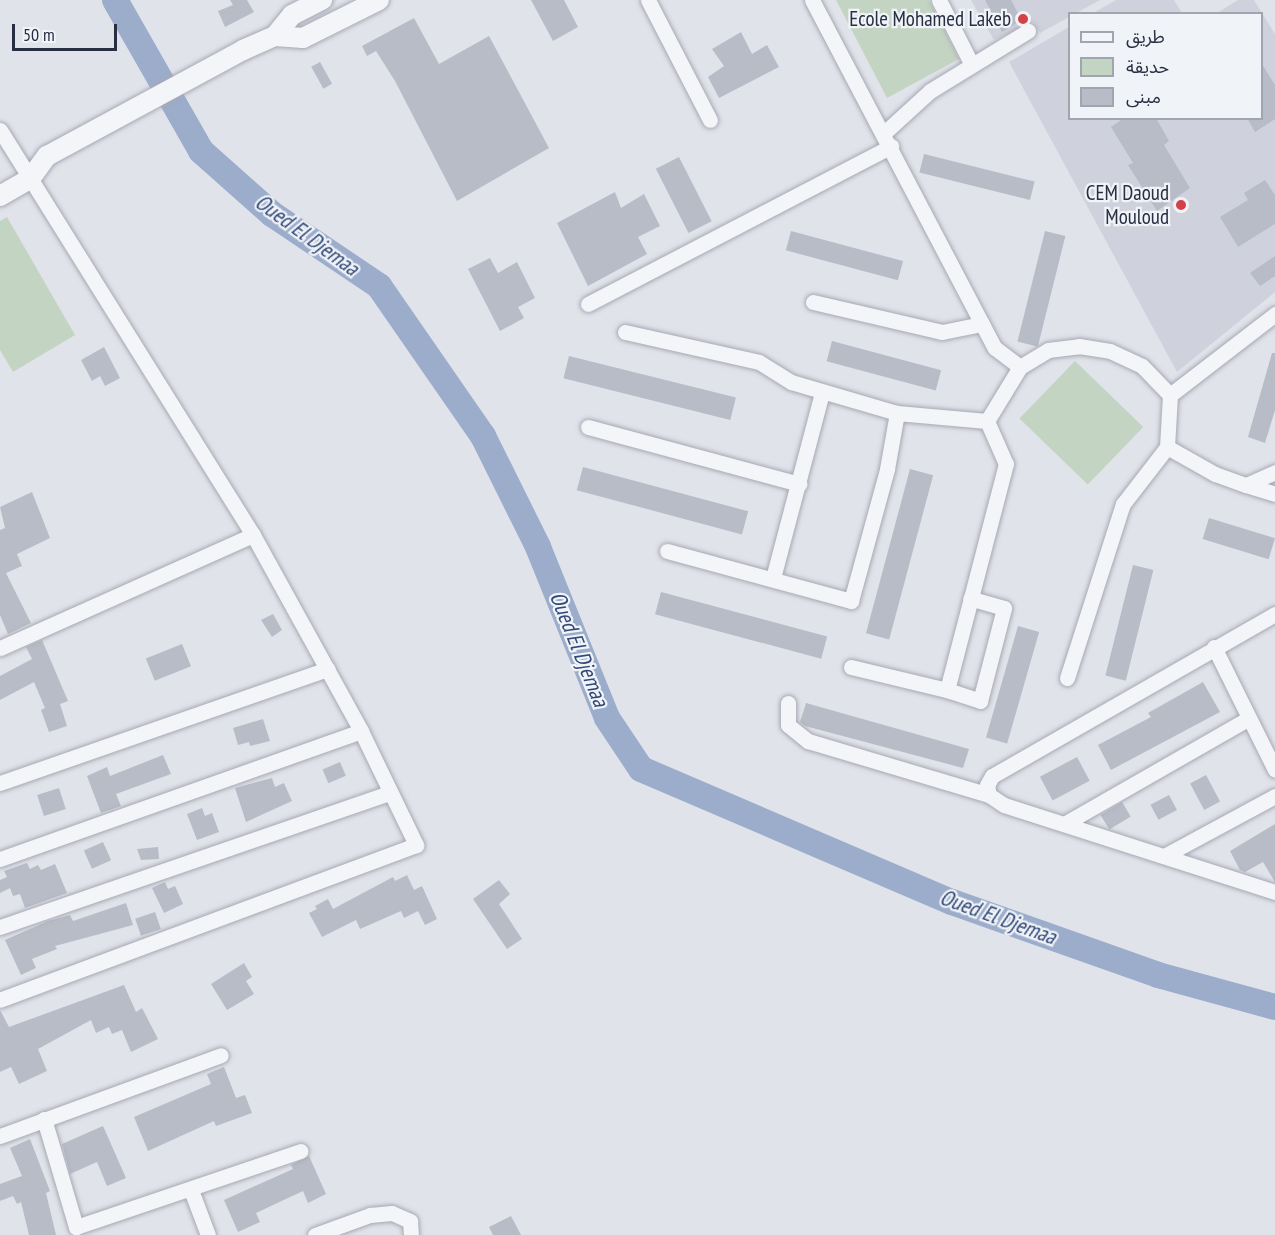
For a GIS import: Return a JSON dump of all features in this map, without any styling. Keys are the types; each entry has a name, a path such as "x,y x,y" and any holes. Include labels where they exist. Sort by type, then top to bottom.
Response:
{"street":[{"path":"0,196 30,179 47,156 243,50 275,36 292,15 322,0"},
{"path":"275,36 303,38 379,0"},
{"path":"648,0 710,120"},
{"path":"812,0 995,348 1020,367"},
{"path":"939,0 971,63"},
{"path":"588,304 887,139 930,91 971,63 1028,31"},
{"path":"0,130 253,535 361,731 416,845 0,1000"},
{"path":"813,302 942,332 982,324"},
{"path":"1170,395 1275,314"},
{"path":"625,332 759,362 791,382 897,413 987,421"},
{"path":"987,421 1020,367 1048,350 1079,346 1110,351 1142,366 1170,395 1167,447 1123,504 1067,678"},
{"path":"773,579 822,392"},
{"path":"667,551 851,601 887,469 897,413"},
{"path":"947,690 1006,464 987,421"},
{"path":"588,427 799,484"},
{"path":"1167,447 1215,474 1275,494"},
{"path":"1246,485 1275,472"},
{"path":"0,648 253,535"},
{"path":"851,667 947,690 980,701 1004,608 970,598"},
{"path":"989,795 987,785 992,776 1275,614"},
{"path":"1214,647 1275,770"},
{"path":"0,783 328,669"},
{"path":"788,703 788,725 808,741 989,795 1004,805 1275,892"},
{"path":"1064,824 1249,718"},
{"path":"0,859 361,731"},
{"path":"0,927 390,793"},
{"path":"1164,856 1275,796"},
{"path":"0,1136 221,1055"},
{"path":"44,1119 73,1231 300,1151"},
{"path":"191,1190 208,1235"},
{"path":"315,1235 370,1215 392,1213 410,1221 411,1235"}],"shaded area":[{"name":"Ecole Mohamed Lakeb","path":"971,0 1100,0 1078,12 1068,12 1068,18 1040,33 1033,22 994,40"},
{"path":"1116,0 1174,0 1181,12 1095,12"},
{"name":"CEM Daoud Mouloud","path":"1238,0 1254,0 1261,12 1219,12"},
{"name":"CEM Daoud Mouloud","path":"1263,15 1275,34 1275,292 1177,372 1009,62 1068,28 1068,120 1263,120"}],"green space":[{"path":"836,0 929,0 959,59 887,98"},
{"path":"7,217 75,335 13,372 0,350 0,221"},
{"path":"1075,361 1143,427 1088,485 1019,419"}],"building":[{"path":"230,0 247,0 254,12 225,27 218,11 233,5"},
{"path":"531,0 564,0 578,27 553,41"},
{"path":"985,0 1011,0 1022,20 1002,32"},
{"path":"414,18 439,64 489,36 549,148 457,201 395,81 376,51 367,56 362,46"},
{"path":"741,32 752,54 767,45 779,67 719,98 708,77 724,66 712,49"},
{"path":"320,62 332,84 323,89 311,67"},
{"path":"1263,66 1275,85 1275,119 1255,132 1248,120 1263,120"},
{"path":"1121,120 1157,120 1169,141 1164,145 1190,188 1157,211 1128,165 1133,163 1111,127"},
{"path":"924,154 1035,182 1030,200 919,172"},
{"path":"679,157 712,221 689,233 656,169"},
{"path":"1265,180 1275,195 1275,224 1238,247 1220,217 1248,200 1244,193"},
{"path":"615,192 621,208 644,194 660,226 638,237 647,254 588,286 557,223"},
{"path":"791,231 903,261 898,280 786,250"},
{"path":"1045,231 1065,236 1038,347 1017,342"},
{"path":"1275,256 1275,276 1260,286 1250,273"},
{"path":"490,258 498,273 517,262 535,298 518,307 524,318 500,331 468,269"},
{"path":"832,341 941,370 936,391 827,361"},
{"path":"104,347 120,378 105,386 100,376 92,381 81,360"},
{"path":"1272,353 1275,353 1275,410 1265,443 1248,437"},
{"path":"569,356 736,398 730,420 563,378"},
{"path":"583,467 748,511 742,534 577,490"},
{"path":"910,469 933,475 889,639 866,633"},
{"path":"32,492 50,538 17,554 22,566 6,573 31,623 8,634 0,615 0,530 5,528 0,507"},
{"path":"1209,518 1275,538 1269,559 1203,539"},
{"path":"1133,565 1153,570 1126,681 1105,676"},
{"path":"661,592 827,637 821,659 655,614"},
{"path":"273,614 282,630 272,637 261,620"},
{"path":"1018,626 1039,632 1007,744 986,738"},
{"path":"42,640 68,701 60,704 67,726 49,732 41,710 45,708 34,682 0,700 0,676 32,659 26,647"},
{"path":"182,644 191,666 155,681 146,659"},
{"path":"1203,682 1220,712 1111,770 1098,745 1151,717 1148,713"},
{"path":"806,703 969,749 963,768 805,726 800,722"},
{"path":"263,719 270,741 250,746 249,742 238,745 233,728"},
{"path":"163,755 171,774 116,794 121,806 101,813 87,776 107,767 110,776"},
{"path":"1077,757 1090,781 1053,801 1040,777"},
{"path":"340,762 346,776 328,783 323,769"},
{"path":"1206,775 1220,801 1204,810 1190,783"},
{"path":"272,778 275,787 284,783 292,801 246,822 235,788"},
{"path":"59,788 66,809 44,816 37,795"},
{"path":"1169,795 1177,810 1158,820 1150,805"},
{"path":"1122,802 1131,817 1109,829 1101,815"},
{"path":"202,808 205,816 212,813 219,832 197,840 187,814"},
{"path":"1275,824 1275,882 1263,862 1245,872 1240,870 1230,851"},
{"path":"103,842 111,860 92,869 84,851"},
{"path":"158,847 159,859 141,860 137,849"},
{"path":"27,863 30,869 38,865 41,870 55,864 67,893 25,908 20,894 13,896 10,888 0,893 0,880 7,877 4,871"},
{"path":"407,875 414,890 422,886 437,919 425,925 418,911 404,918 401,911 360,929 356,920 322,937 309,913 317,909 315,906 328,899 333,909 393,877 395,881"},
{"path":"499,880 510,894 499,904 522,939 507,949 473,899"},
{"path":"165,882 168,889 175,886 183,904 164,913 152,888"},
{"path":"126,903 133,925 55,946 57,949 32,959 36,968 21,975 5,940 48,921 70,915 73,921"},
{"path":"155,912 161,929 141,936 135,919"},
{"path":"244,963 252,977 246,981 254,994 227,1010 211,984"},
{"path":"124,985 136,1012 142,1008 158,1039 131,1052 122,1030 112,1034 109,1027 96,1033 91,1020 38,1049 47,1071 19,1084 11,1067 0,1072 0,1010 9,1027"},
{"path":"224,1067 236,1098 245,1095 252,1113 216,1126 214,1121 148,1151 134,1117 211,1084 207,1074"},
{"path":"103,1126 126,1178 107,1186 97,1162 70,1174 62,1144"},
{"path":"30,1139 50,1191 46,1193 56,1235 29,1235 21,1202 17,1204 13,1196 0,1201 0,1184 22,1176 10,1148"},
{"path":"309,1156 326,1194 308,1203 303,1191 256,1213 260,1222 238,1232 224,1200 293,1169 291,1165"},
{"path":"511,1216 521,1235 493,1235 489,1227"}],"waterway":[{"name":"Oued El Djemaa","path":"115,0 201,151 272,214 379,286 483,436 538,547 607,718 641,769 952,902 1158,975 1275,1007"}],"place":[{"name":"Ecole Mohamed Lakeb","path":"1023,19"},
{"name":"CEM Daoud Mouloud","path":"1181,205"}]}
